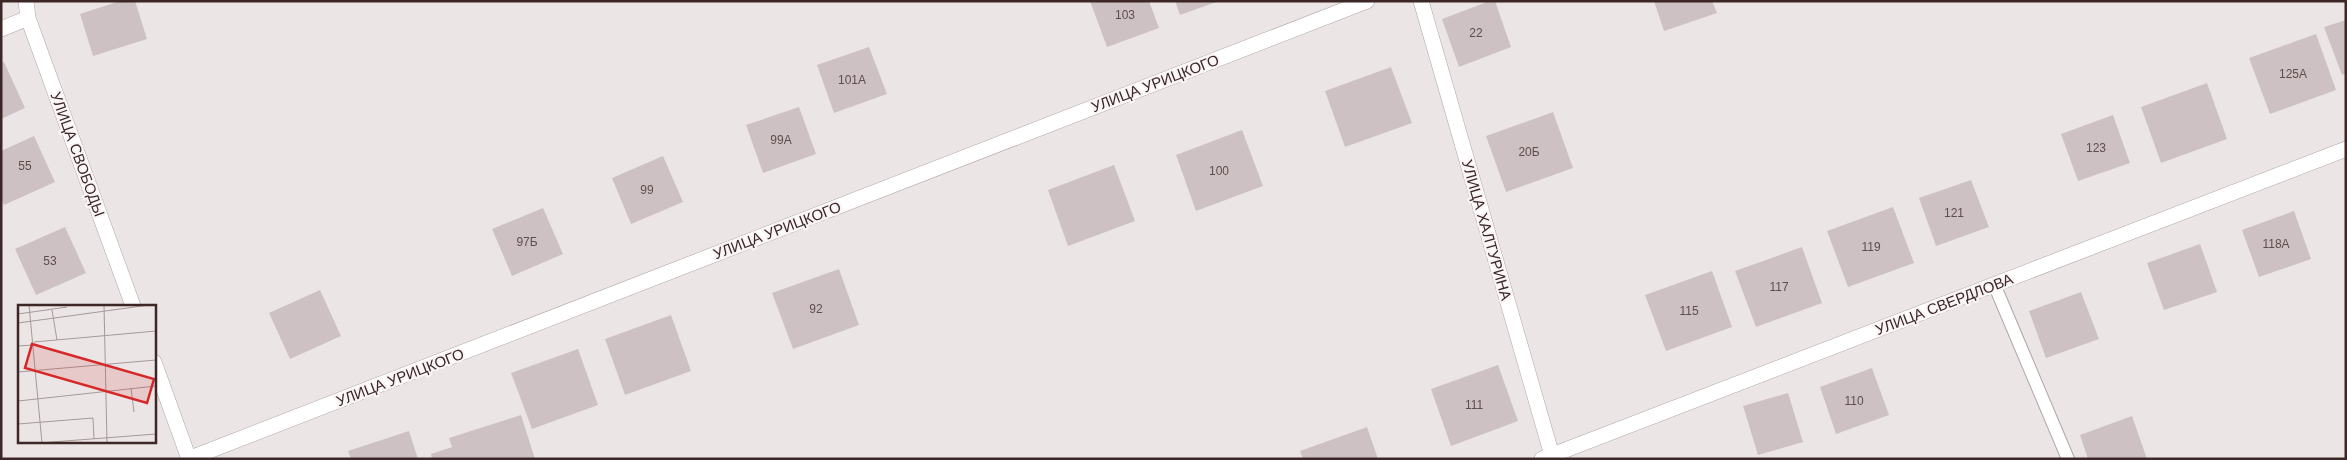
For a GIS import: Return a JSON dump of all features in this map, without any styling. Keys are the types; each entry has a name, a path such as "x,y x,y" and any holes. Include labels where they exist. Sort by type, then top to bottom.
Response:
{"street":[{"name":"УЛИЦА СВОБОДЫ","path":"26,1 28,18 133,305"},
{"name":"УЛИЦА УРИЦКОГО","path":"189,459 1367,1"},
{"name":"УЛИЦА ХАЛТУРИНА","path":"1421,1 1548,457"},
{"path":"1,29 28,18"},
{"name":"УЛИЦА СВЕРДЛОВА","path":"1548,457 2346,149"},
{"path":"155,365 189,459"}],"lane":[{"path":"1994,284 2068,459"}],"building":[{"path":"120,1 135,1 147,39 93,56 80,14"},
{"path":"1090,1 1149,1 1159,28 1107,47"},
{"path":"1175,1 1219,1 1180,15"},
{"path":"1490,1 1495,1 1511,47 1459,67 1442,19"},
{"path":"1654,1 1712,1 1717,13 1664,31"},
{"path":"2346,20 2346,73 2342,75 2324,27"},
{"path":"2316,34 2336,90 2270,114 2249,58"},
{"path":"869,47 887,94 834,113 817,65"},
{"path":"4,62 25,108 1,119 1,63"},
{"path":"1391,67 1412,123 1345,147 1325,91"},
{"path":"2207,83 2227,139 2161,163 2141,107"},
{"path":"799,107 816,154 763,173 746,125"},
{"path":"1553,112 1573,168 1506,192 1486,136"},
{"path":"2113,115 2130,163 2078,181 2061,134"},
{"path":"1242,130 1263,186 1196,211 1176,155"},
{"path":"34,136 55,182 4,205 1,198 1,151"},
{"path":"663,156 683,202 631,224 612,178"},
{"path":"1114,165 1135,221 1068,246 1048,190"},
{"path":"1971,180 1989,227 1936,246 1919,198"},
{"path":"1893,207 1914,263 1848,287 1827,231"},
{"path":"543,208 563,254 512,276 492,229"},
{"path":"2294,211 2311,259 2259,277 2242,230"},
{"path":"65,227 86,273 36,295 15,249"},
{"path":"2200,244 2217,292 2164,310 2147,263"},
{"path":"1802,247 1822,303 1756,327 1735,271"},
{"path":"839,269 859,325 793,349 772,293"},
{"path":"1712,271 1732,327 1666,351 1645,295"},
{"path":"320,290 341,336 290,359 269,313"},
{"path":"2081,292 2099,339 2046,358 2029,311"},
{"path":"671,315 691,371 625,395 605,339"},
{"path":"578,349 598,405 532,429 511,373"},
{"path":"1498,365 1518,421 1451,446 1431,389"},
{"path":"1872,368 1889,415 1836,434 1820,387"},
{"path":"1788,393 1803,442 1758,455 1743,406"},
{"path":"521,415 535,459 432,459 431,454 452,447 449,438"},
{"path":"2132,416 2147,459 2088,459 2080,435"},
{"path":"1367,427 1378,459 1303,459 1300,451"},
{"path":"409,431 418,459 351,459 348,451"}]}
